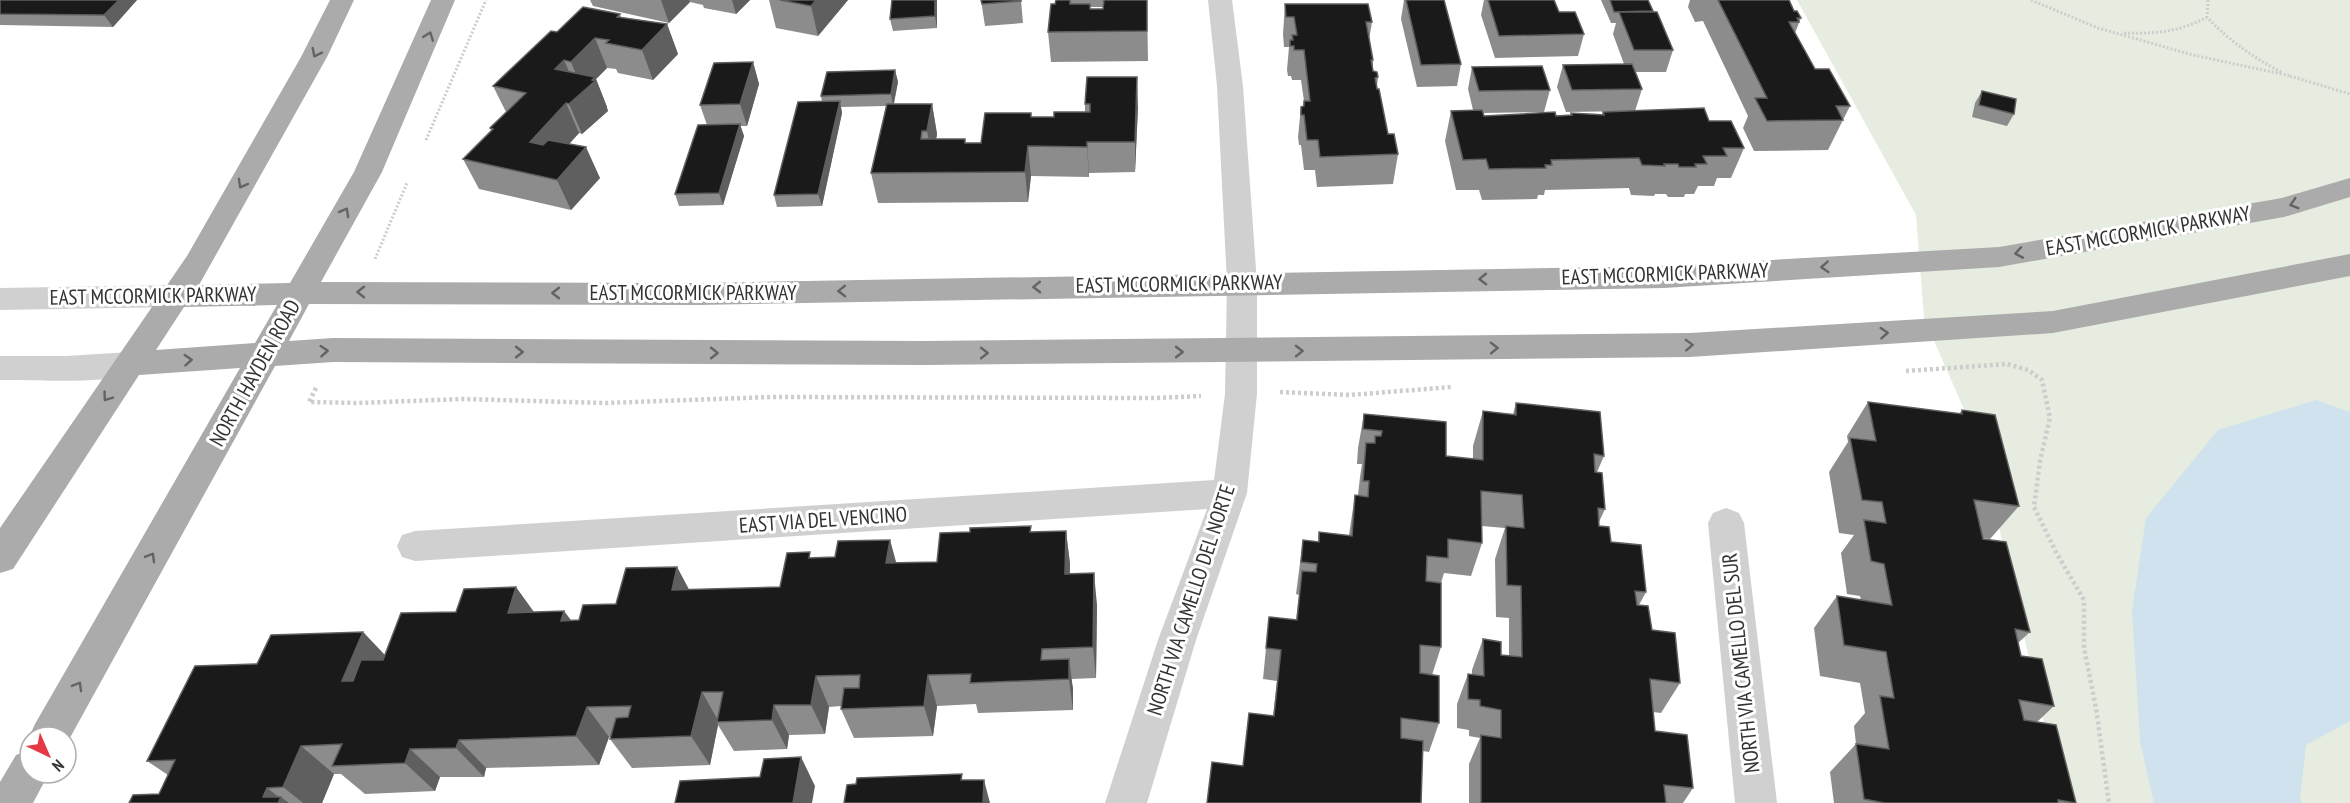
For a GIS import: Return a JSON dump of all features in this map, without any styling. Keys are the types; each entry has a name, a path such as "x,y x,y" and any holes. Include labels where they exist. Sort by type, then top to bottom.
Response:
{"main road":[{"path":"0,558 198,262 314,57 342,0"},
{"name":"NORTH HAYDEN ROAD","path":"55,725 368,172 428,41 443,0"},
{"name":"EAST MCCORMICK PARKWAY","path":"175,296 301,293 698,294 1664,277 1999,257 2284,207 2350,187"},
{"path":"130,364 333,350 738,353 1241,351 1690,345 2053,322 2350,265"},
{"path":"11,803 21,785"}],"street":[{"name":"NORTH VIA CAMELLO DEL NORTE","path":"1126,803 1178,640 1230,493 1241,394 1242,283 1230,98 1220,0"},
{"name":"EAST MCCORMICK PARKWAY","path":"0,299 175,296"},
{"path":"0,368 66,368 130,364"},
{"name":"EAST VIA DEL VENCINO","path":"415,546 1230,493"},
{"name":"NORTH VIA CAMELLO DEL SUR","path":"1726,523 1756,803"}],"path":[{"path":"425,141 486,0"},
{"path":"2031,0 2117,33 2193,55 2291,76 2350,94"},
{"path":"2208,0 2207,17 2225,38 2254,59 2291,76"},
{"path":"2117,33 2155,34 2188,28 2207,17"},
{"path":"374,261 411,174"},
{"path":"1926,369 2007,364 2028,370 2042,380 2050,418 2040,461 2034,507 2057,554 2084,600 2084,648 2096,708 2109,803"},
{"path":"309,402 463,399 606,403 772,397 1191,396"}],"shaded area":[{"path":"1797,0 2350,0 2350,803 2062,803 1981,448 1924,318 1916,215"}],"water":[{"path":"2316,400 2350,412 2350,721 2306,745 2300,798 2302,803 2154,803 2140,741 2132,610 2146,518 2218,430"}],"building":[{"path":"0,0 119,0 104,15 0,14"},
{"path":"780,0 816,0 811,6"},
{"path":"892,0 935,0 935,16 890,19"},
{"path":"981,0 1021,0 1021,1 982,4"},
{"path":"1056,0 1070,0 1070,4 1090,4 1090,9 1103,9 1104,0 1147,0 1147,31 1048,32 1051,4 1055,4"},
{"path":"1406,0 1444,0 1461,64 1421,65"},
{"path":"1488,0 1554,0 1559,12 1575,12 1584,34 1499,36"},
{"path":"1610,0 1648,0 1653,11 1614,12"},
{"path":"1718,0 1789,0 1794,11 1797,11 1801,18 1797,18 1799,22 1789,22 1815,69 1829,69 1850,106 1836,106 1843,120 1767,121 1755,98 1767,98"},
{"path":"1285,4 1368,4 1372,22 1366,22 1373,71 1377,72 1378,77 1375,78 1388,134 1394,134 1398,154 1320,157 1318,140 1307,140 1304,115 1301,115 1304,101 1310,101 1304,50 1294,50 1294,46 1290,46 1290,40 1293,40 1292,35 1297,35 1294,17 1286,17"},
{"path":"583,7 620,14 617,17 667,24 642,50 606,43 609,40 595,38 571,62 564,60 555,69 595,77 592,80 595,81 569,104 566,103 530,142 543,145 548,140 586,147 557,180 463,159 493,129 490,128 526,93 493,86 551,31 557,32"},
{"path":"1619,12 1657,12 1673,50 1634,50"},
{"path":"753,62 740,104 700,105 714,63"},
{"path":"1632,64 1642,89 1572,90 1563,65"},
{"path":"1542,66 1550,90 1479,91 1472,67"},
{"path":"895,70 891,94 821,96 827,72"},
{"path":"1087,77 1137,77 1135,142 1087,142 1087,147 1028,146 1025,172 871,173 887,104 932,104 927,131 922,131 921,139 965,139 965,143 981,143 985,113 1031,113 1031,117 1054,117 1054,112 1090,112 1090,104 1085,104"},
{"path":"1982,91 2016,99 2014,114 1979,105"},
{"path":"840,101 818,194 774,195 798,102"},
{"path":"1704,108 1709,121 1731,121 1744,148 1723,148 1727,156 1703,156 1707,164 1695,164 1696,167 1679,167 1678,164 1642,165 1639,158 1551,160 1552,165 1545,165 1546,168 1489,169 1486,159 1463,160 1451,111 1482,110 1484,116 1555,112 1556,116 1572,115 1571,113 1604,115 1603,112"},
{"path":"740,124 719,193 675,194 698,125"},
{"path":"1868,402 1962,414 1962,410 1995,415 2019,506 1974,500 1983,539 2006,542 2030,632 2015,629 2021,656 2042,659 2054,706 2019,700 2024,720 2056,725 2076,803 2058,800 2058,803 1885,803 1864,799 1856,744 1889,749 1880,696 1894,698 1886,652 1844,645 1837,596 1892,605 1884,564 1871,561 1864,520 1886,523 1882,502 1862,500 1850,438 1876,441"},
{"path":"1516,403 1600,412 1604,456 1594,454 1595,472 1602,473 1605,509 1598,508 1599,526 1609,527 1611,542 1641,545 1646,592 1635,591 1637,605 1648,606 1652,630 1675,633 1680,683 1650,679 1655,731 1687,735 1693,788 1664,785 1666,803 1481,803 1481,735 1501,738 1501,710 1480,706 1480,700 1468,699 1468,674 1484,676 1483,639 1501,642 1501,655 1522,657 1521,586 1507,585 1506,526 1524,528 1522,495 1481,491 1482,543 1448,539 1448,558 1427,556 1426,581 1441,583 1441,647 1420,645 1420,673 1439,676 1439,723 1401,718 1401,738 1423,741 1421,803 1207,803 1212,762 1243,766 1249,713 1274,716 1281,650 1266,648 1269,617 1297,620 1302,571 1316,572 1317,564 1301,562 1303,540 1319,542 1319,532 1352,536 1355,495 1368,497 1369,481 1363,481 1366,443 1375,443 1375,436 1381,436 1382,431 1363,429 1364,414 1446,422 1446,456 1483,460 1483,411 1516,415"},
{"path":"1031,526 1030,532 1066,531 1065,574 1094,573 1093,647 1042,649 1041,660 1069,659 1069,679 970,683 971,674 928,675 924,706 841,709 844,688 859,688 860,675 816,676 811,705 774,705 772,720 717,722 723,692 702,692 691,736 610,739 616,718 628,717 631,706 587,707 576,736 459,740 456,748 410,749 405,763 332,766 342,744 301,746 283,787 267,788 263,797 281,797 278,803 129,803 133,795 159,794 175,760 147,761 195,666 257,664 271,635 363,632 342,681 353,681 361,660 383,660 401,613 456,612 464,589 516,587 508,613 564,611 561,621 579,620 583,605 616,604 626,568 677,567 672,590 780,587 787,553 810,552 809,558 835,557 838,541 890,540 886,563 937,562 940,533 970,532 970,528"},
{"path":"801,757 793,803 675,803 680,781 760,777 764,759"},
{"path":"962,774 961,780 984,780 983,803 844,803 847,785 856,784 857,778"}]}
